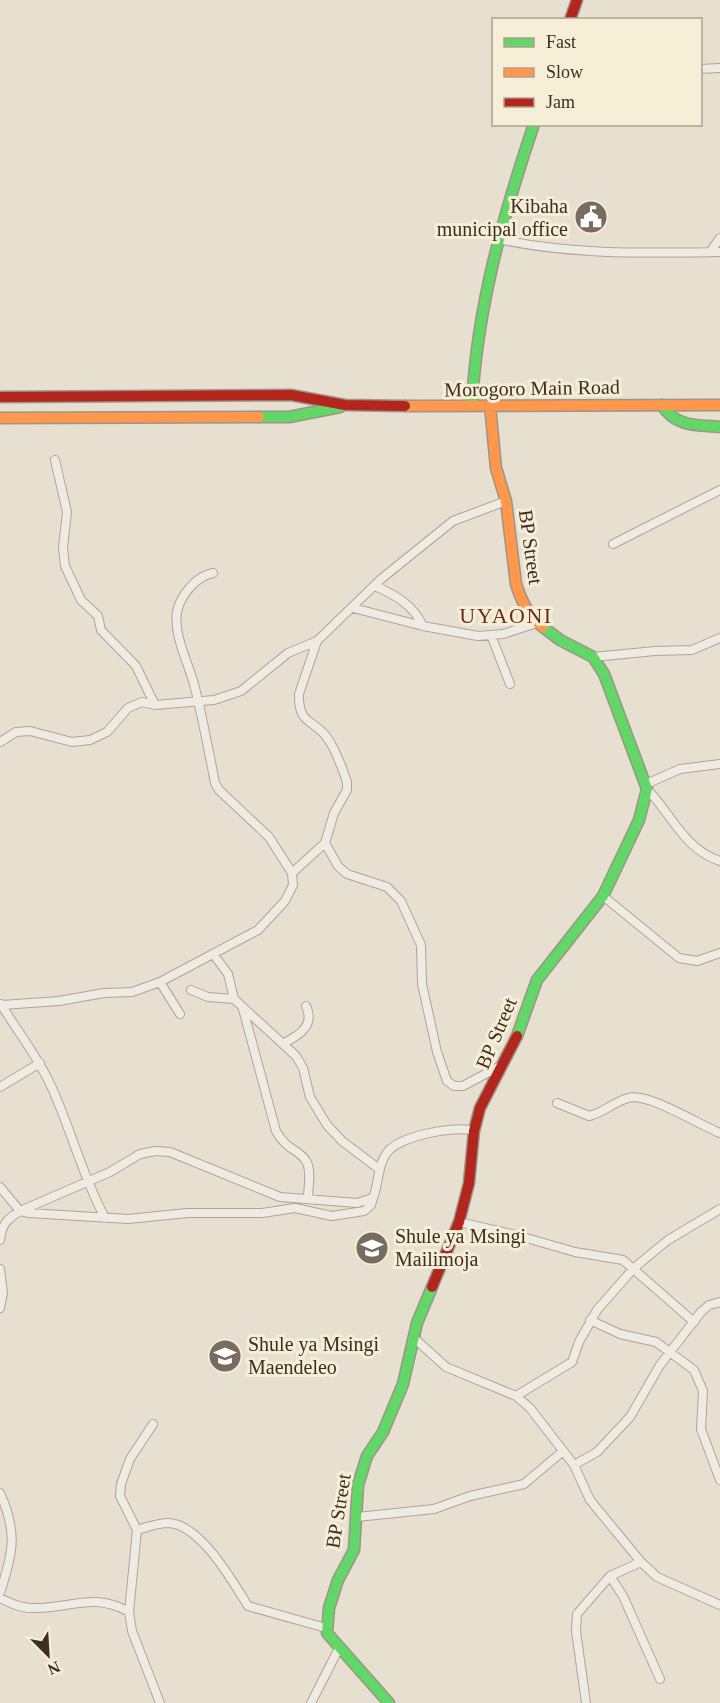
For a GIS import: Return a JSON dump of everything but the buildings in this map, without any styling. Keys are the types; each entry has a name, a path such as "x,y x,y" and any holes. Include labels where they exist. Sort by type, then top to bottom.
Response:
{"main road":[{"path":"571,18 577,0"},
{"path":"472,404 473,360 498,239 533,126"},
{"name":"Morogoro Main Road","path":"0,397 291,395 345,405 720,405"},
{"name":"Morogoro Main Road","path":"0,418 289,417 345,405"},
{"name":"BP Street","path":"490,405 496,468 506,501 516,584 520,597 537,623 560,640 593,657"},
{"path":"662,405 668,417 675,422 720,427"},
{"path":"593,657 604,674 646,786"},
{"name":"BP Street","path":"326,1628 338,1580 354,1550 358,1485 367,1455 383,1432 403,1384 423,1306 459,1222 469,1183 474,1131 480,1108 521,1028 537,980 603,896 639,820 646,786"},
{"path":"326,1628 330,1638 362,1668 389,1703"}],"street":[{"path":"702,69 720,68"},
{"path":"710,252 720,238"},
{"path":"498,239 566,251 720,252"},
{"path":"55,460 67,512 63,547 65,566 81,600 98,616 101,630 136,666 156,705"},
{"path":"613,544 720,490"},
{"path":"0,742 16,732 30,731 72,742 90,740 106,732 128,708 142,702 156,705 198,702 214,700 241,691 288,653 316,641 375,586 453,520 506,501"},
{"path":"1,1004 59,1001 104,993 132,992 160,982 258,930 285,900 292,885 292,873 269,837 219,790 198,702 181,646 177,612 191,587 199,578 213,573"},
{"path":"375,586 401,599 415,610 423,626"},
{"path":"353,608 463,634 491,635 537,623"},
{"path":"491,635 510,684"},
{"path":"593,657 692,650 720,638"},
{"path":"292,873 325,843 334,813 347,790 347,782 327,736 306,722 299,704 299,694 316,641"},
{"path":"720,764 680,769 646,786 686,842 702,854 720,861"},
{"path":"325,843 338,866 347,874 387,887 401,901 421,945 422,984 437,1052 447,1081 454,1086 463,1086 503,1065"},
{"path":"603,896 679,958 697,960 720,953"},
{"path":"214,955 228,974 234,999 296,1056 303,1068 310,1097 327,1125 342,1141 380,1169"},
{"path":"160,982 180,1014"},
{"path":"191,990 208,997 234,999"},
{"path":"1,1004 40,1063 52,1087 87,1182 105,1218"},
{"path":"284,1043 297,1036 308,1025 310,1019 306,1006"},
{"path":"242,1008 276,1131 288,1149 307,1161 309,1168 308,1198"},
{"path":"0,1087 40,1063"},
{"path":"557,1103 589,1116 627,1098 635,1097 655,1102 720,1133"},
{"path":"0,1187 20,1210 105,1218 128,1219 188,1213 262,1213 295,1208 314,1215 332,1216 363,1211 371,1205 386,1153 407,1140 438,1131 474,1131"},
{"path":"0,1240 1,1228 7,1219 20,1210 87,1182 140,1154 170,1152 280,1197 357,1203 373,1198"},
{"path":"516,1396 572,1362 590,1320 634,1268 668,1240 720,1209"},
{"path":"459,1222 575,1252 613,1256 634,1268 693,1322"},
{"path":"0,1269 3,1293 0,1308"},
{"path":"574,1465 597,1452 630,1417 660,1365 693,1322 709,1305 720,1302"},
{"path":"590,1320 620,1334 656,1342 672,1351 694,1370 701,1381 701,1429 720,1480"},
{"path":"414,1338 429,1355 446,1367 516,1396 530,1408 574,1465 590,1500 641,1562 657,1576 720,1605"},
{"path":"153,1424 130,1459 121,1484 120,1496 137,1530 129,1612 132,1631 160,1703"},
{"path":"357,1517 434,1509 470,1496 524,1484 562,1452"},
{"path":"0,1493 9,1512 14,1537 12,1559 0,1593"},
{"path":"137,1530 170,1523 180,1526 218,1558 249,1606 326,1628"},
{"path":"586,1703 576,1631 578,1614 610,1576 641,1562"},
{"path":"610,1576 623,1596 660,1679"},
{"path":"0,1598 16,1606 32,1608 84,1602 109,1603 129,1612"},
{"path":"311,1703 339,1648"}],"traffic: fast":[{"path":"472,404 479,332 493,262 533,126"},
{"path":"662,405 673,417 687,424 720,427"},
{"path":"259,417 289,417 340,407"},
{"path":"517,1036 537,980 603,896 639,820 647,789 604,674 593,657 560,640 543,627"},
{"path":"389,1703 327,1633 329,1608 338,1580 354,1550 358,1485 367,1456 383,1432 403,1384 417,1323 432,1287"}],"traffic: slow":[{"path":"490,405 496,468 506,501 516,584 526,608 543,627"},
{"path":"405,406 720,405"},
{"path":"0,418 259,417"}],"traffic: jam":[{"path":"571,18 577,0"},
{"path":"0,397 291,395 345,405 405,406"},
{"path":"432,1287 459,1222 469,1183 474,1131 480,1108 517,1036"}],"place":[{"name":"Kibaha municipal office","path":"591,217"},
{"name":"Shule ya Msingi Mailimoja","path":"372,1248"},
{"name":"Shule ya Msingi Maendeleo","path":"225,1356"}],"district":[{"name":"UYAONI","path":"506,615"}]}
